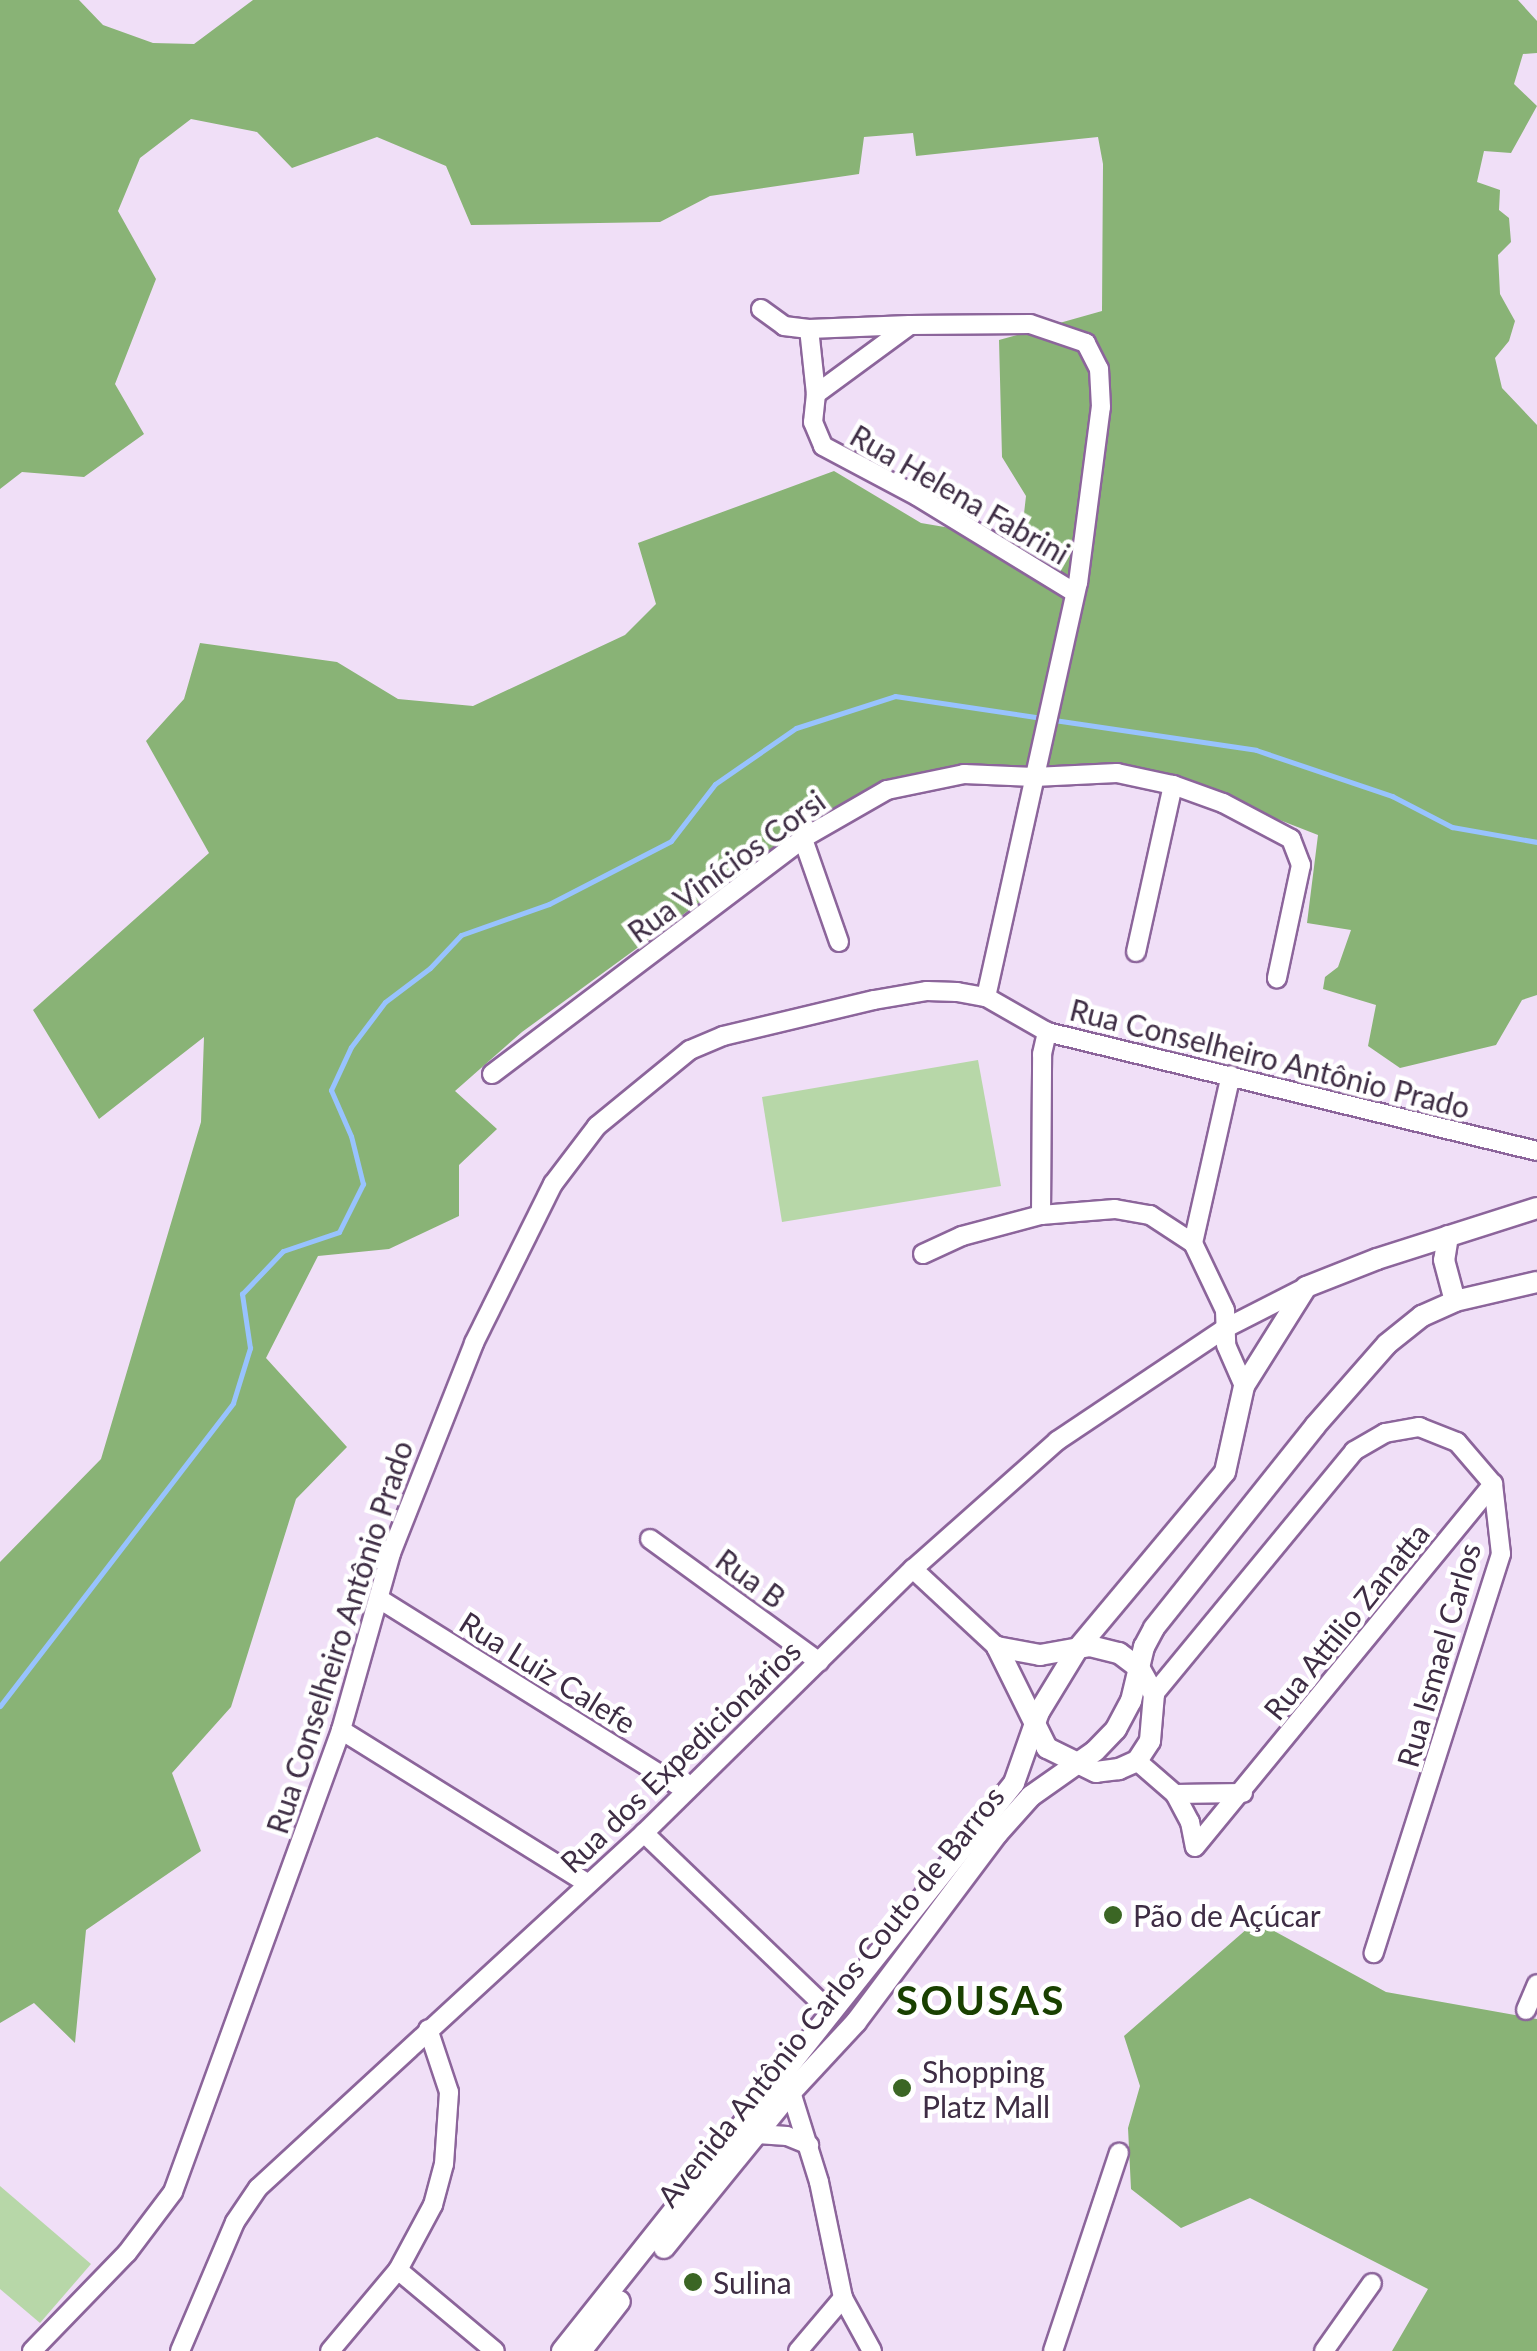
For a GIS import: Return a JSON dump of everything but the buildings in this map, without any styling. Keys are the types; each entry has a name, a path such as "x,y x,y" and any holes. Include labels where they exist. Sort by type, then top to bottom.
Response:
{"main road":[{"path":"1306,1287 1537,1208"},
{"path":"1448,1236 1444,1260 1456,1301"},
{"name":"Avenida Antônio Carlos Couto de Barros","path":"581,2351 791,2092 856,2022 997,1834 1032,1796 1095,1751 1116,1730 1154,1628 1327,1412 1387,1344 1422,1316 1456,1301 1537,1282"},
{"name":"Avenida Antônio Carlos Couto de Barros","path":"562,2351 1014,1783 1048,1695 1078,1648 1224,1472 1244,1386 1306,1287"},
{"path":"997,1647 1040,1655 1101,1647 1119,1653 1140,1669 1154,1694 1154,1726 1136,1761 1096,1772 1047,1748 1035,1731 997,1647"}],"street":[{"path":"761,309 784,326 810,329 910,325"},
{"name":"Rua Helena Fabrini","path":"816,394 813,422 823,446 917,496 1076,593 1101,407 1099,369 1086,343 1030,324 910,325"},
{"path":"816,394 910,325"},
{"path":"810,329 816,394"},
{"path":"986,997 1076,593"},
{"name":"Rua Vinícios Corsi","path":"492,1074 803,839 887,790 964,774 1034,777 1116,773 1173,785 1223,804 1291,839 1300,853 1277,978"},
{"path":"1136,952 1173,785"},
{"path":"803,839 838,942"},
{"name":"Rua Conselheiro Antônio Prado","path":"32,2351 127,2252 173,2192 341,1730 381,1600 391,1553 474,1343 553,1184 597,1126 690,1050 724,1036 927,991 986,997 1047,1032 1537,1151"},
{"path":"1041,1216 1042,1054 1047,1032"},
{"path":"1193,1244 1231,1076"},
{"path":"923,1254 962,1236 1041,1216 1115,1209 1150,1215 1193,1244 1225,1310 1230,1360 1244,1386"},
{"name":"Rua dos Expedicionários","path":"180,2351 234,2222 258,2188 586,1883 644,1834 913,1569 1057,1440 1226,1328 1306,1287"},
{"path":"1154,1694 1354,1451 1384,1432 1419,1427 1458,1442 1493,1484"},
{"name":"Rua Attilio Zanatta","path":"1175,1794 1190,1822 1195,1847 1493,1484"},
{"name":"Rua Ismael Carlos","path":"1374,1953 1501,1554 1493,1484"},
{"name":"Rua B","path":"650,1539 818,1662"},
{"path":"913,1569 997,1647"},
{"name":"Rua Luiz Calefe","path":"381,1600 685,1790"},
{"path":"341,1730 586,1883"},
{"path":"1136,1761 1175,1794 1243,1793"},
{"path":"644,1834 832,2013"},
{"path":"1526,2010 1537,1984"},
{"path":"330,2351 398,2270 433,2205 448,2132 449,2092 428,2029"},
{"path":"791,2092 809,2145 843,2298 872,2351"},
{"path":"757,2134 787,2136 809,2145"},
{"path":"1053,2351 1118,2153"},
{"path":"398,2270 496,2351"},
{"path":"1324,2351 1372,2284"},
{"path":"798,2351 843,2298"}],"green space":[{"path":"0,0 79,0 103,25 153,43 194,44 253,0 1518,0 1537,21 1537,53 1523,54 1514,84 1537,106 1511,153 1484,151 1477,182 1500,190 1499,210 1509,218 1511,242 1498,255 1500,294 1515,321 1509,341 1495,358 1502,388 1537,425 1537,995 1522,1000 1496,1045 1400,1068 1368,1046 1376,1005 1323,989 1325,977 1338,967 1351,930 1307,923 1318,835 1187,784 1118,766 966,767 889,783 806,825 522,1032 455,1091 497,1129 459,1165 459,1216 389,1249 318,1256 266,1358 347,1447 296,1499 231,1707 172,1773 201,1851 86,1930 75,2043 34,2003 0,2023 0,1562 101,1459 201,1122 204,1037 99,1119 33,1010 209,853 146,741 184,699 200,643 337,662 398,699 473,706 625,635 656,604 638,543 834,471 921,523 1021,540 1026,496 1002,457 999,340 1102,311 1103,164 1098,137 916,156 913,133 864,137 859,174 710,196 660,222 471,225 446,166 377,137 292,168 257,132 191,119 140,158 118,211 156,279 115,384 144,434 84,477 22,472 0,489"},
{"path":"978,1060 1001,1186 782,1222 762,1097"},
{"path":"1256,1921 1386,1992 1537,2019 1537,2351 1392,2351 1428,2289 1250,2198 1181,2228 1131,2189 1128,2128 1140,2086 1124,2036"},
{"path":"0,2186 91,2264 40,2323 0,2289"}],"waterway":[{"path":"0,1706 233,1403 250,1348 242,1294 283,1251 339,1232 363,1184 351,1136 331,1090 351,1047 385,1002 430,968 461,935 549,904 671,841 715,784 796,728 895,696 1035,717"},
{"path":"1054,720 1256,750 1392,796 1452,827 1537,842"}],"place":[{"name":"Pão de Açúcar","path":"1113,1915"},
{"name":"Shopping Platz Mall","path":"902,2088"},
{"name":"Sulina","path":"693,2282"}],"district":[{"name":"SOUSAS","path":"981,2000"}]}
